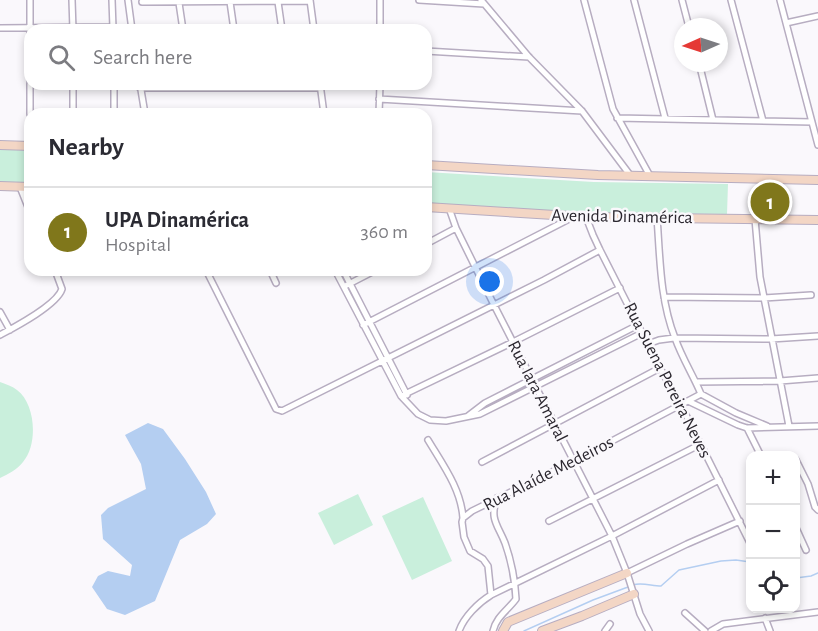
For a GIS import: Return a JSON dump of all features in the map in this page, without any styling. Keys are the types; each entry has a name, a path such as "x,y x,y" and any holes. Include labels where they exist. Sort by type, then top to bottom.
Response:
{"main road":[{"path":"0,145 24,146"},
{"path":"432,165 651,176 818,180"},
{"path":"0,186 24,187"},
{"name":"Avenida Dinamérica","path":"432,207 586,217 818,220"},
{"path":"503,631 508,622 628,576"},
{"path":"542,631 582,616 634,592"}],"street":[{"path":"30,0 30,24"},
{"path":"72,0 73,24"},
{"path":"112,0 112,24"},
{"path":"128,0 131,24"},
{"path":"142,2 310,0 313,24"},
{"path":"380,0 380,24"},
{"path":"418,0 482,2 529,57 582,111 630,175"},
{"path":"584,0 617,118 651,176"},
{"path":"634,0 665,118"},
{"path":"682,0 687,18"},
{"path":"731,0 763,121"},
{"path":"780,0 818,145"},
{"path":"230,2 233,24"},
{"path":"278,2 281,24"},
{"path":"179,3 182,24"},
{"path":"786,24 818,16"},
{"path":"0,28 24,28"},
{"path":"432,51 529,57"},
{"path":"701,72 713,120"},
{"path":"30,90 30,108"},
{"path":"73,90 73,108"},
{"path":"114,90 114,108"},
{"path":"141,90 144,108"},
{"path":"321,90 323,108"},
{"path":"379,108 380,90"},
{"path":"379,99 582,111"},
{"path":"617,118 812,122"},
{"path":"20,187 24,197"},
{"name":"Rua Iara Amaral","path":"449,208 456,228 494,305 612,536 640,614 649,631"},
{"path":"366,323 574,216"},
{"name":"Rua Suena Pereira Neves","path":"586,217 600,250 746,534"},
{"path":"657,217 663,297 674,338 700,394 768,427"},
{"path":"755,219 760,277 789,426"},
{"path":"432,241 456,228"},
{"path":"209,276 276,409 282,411 600,250"},
{"path":"0,335 45,308 58,297 62,289 57,276"},
{"path":"273,276 276,283"},
{"path":"339,276 366,323 383,361 404,395"},
{"path":"344,276 346,286"},
{"path":"346,286 365,276"},
{"path":"404,395 620,288"},
{"path":"663,297 764,298 811,295"},
{"path":"0,312 10,330"},
{"path":"366,323 389,358 408,403 418,414 430,420 446,421 480,414 642,333"},
{"path":"468,416 485,403 638,325"},
{"path":"648,344 674,338 771,339 818,336"},
{"path":"482,462 660,368"},
{"path":"696,382 818,378"},
{"name":"Rua Alaíde Medeiros","path":"491,595 489,566 468,548 462,528 463,518 470,512 574,461 700,394"},
{"path":"688,401 747,428 818,426"},
{"path":"747,428 758,451"},
{"path":"428,440 454,481 463,518"},
{"path":"549,521 700,444"},
{"path":"800,467 818,510"},
{"path":"459,631 461,625 481,602 491,595 612,536 719,480"},
{"path":"493,631 501,615 516,599 515,584 505,543 495,522 493,509 497,498"},
{"path":"462,507 470,512"},
{"path":"628,576 687,543 740,520"},
{"path":"800,538 806,550"},
{"path":"711,631 723,624 818,612"},
{"path":"685,613 705,631"},
{"path":"765,618 770,631"},
{"path":"605,631 610,624"}],"green space":[{"path":"0,149 24,151 24,186 0,184"},
{"path":"432,172 594,182 728,184 727,214 605,213 432,207"},
{"path":"0,382 15,389 23,396 31,414 33,435 28,455 23,462 12,472 0,478"},
{"path":"358,494 373,525 334,545 318,513"},
{"path":"423,497 452,561 412,580 382,516"}],"water":[{"path":"148,423 163,429 206,492 216,514 207,524 180,540 155,601 125,615 107,609 92,587 98,576 108,571 130,576 132,565 103,539 101,515 108,508 146,489 141,464 125,435"}],"waterway":[{"path":"633,585 661,586 679,570 721,561 746,561"},
{"path":"800,577 818,573"},
{"path":"524,631 628,587"}],"place":[{"name":"UPA Dinamérica","path":"770,202"}]}
